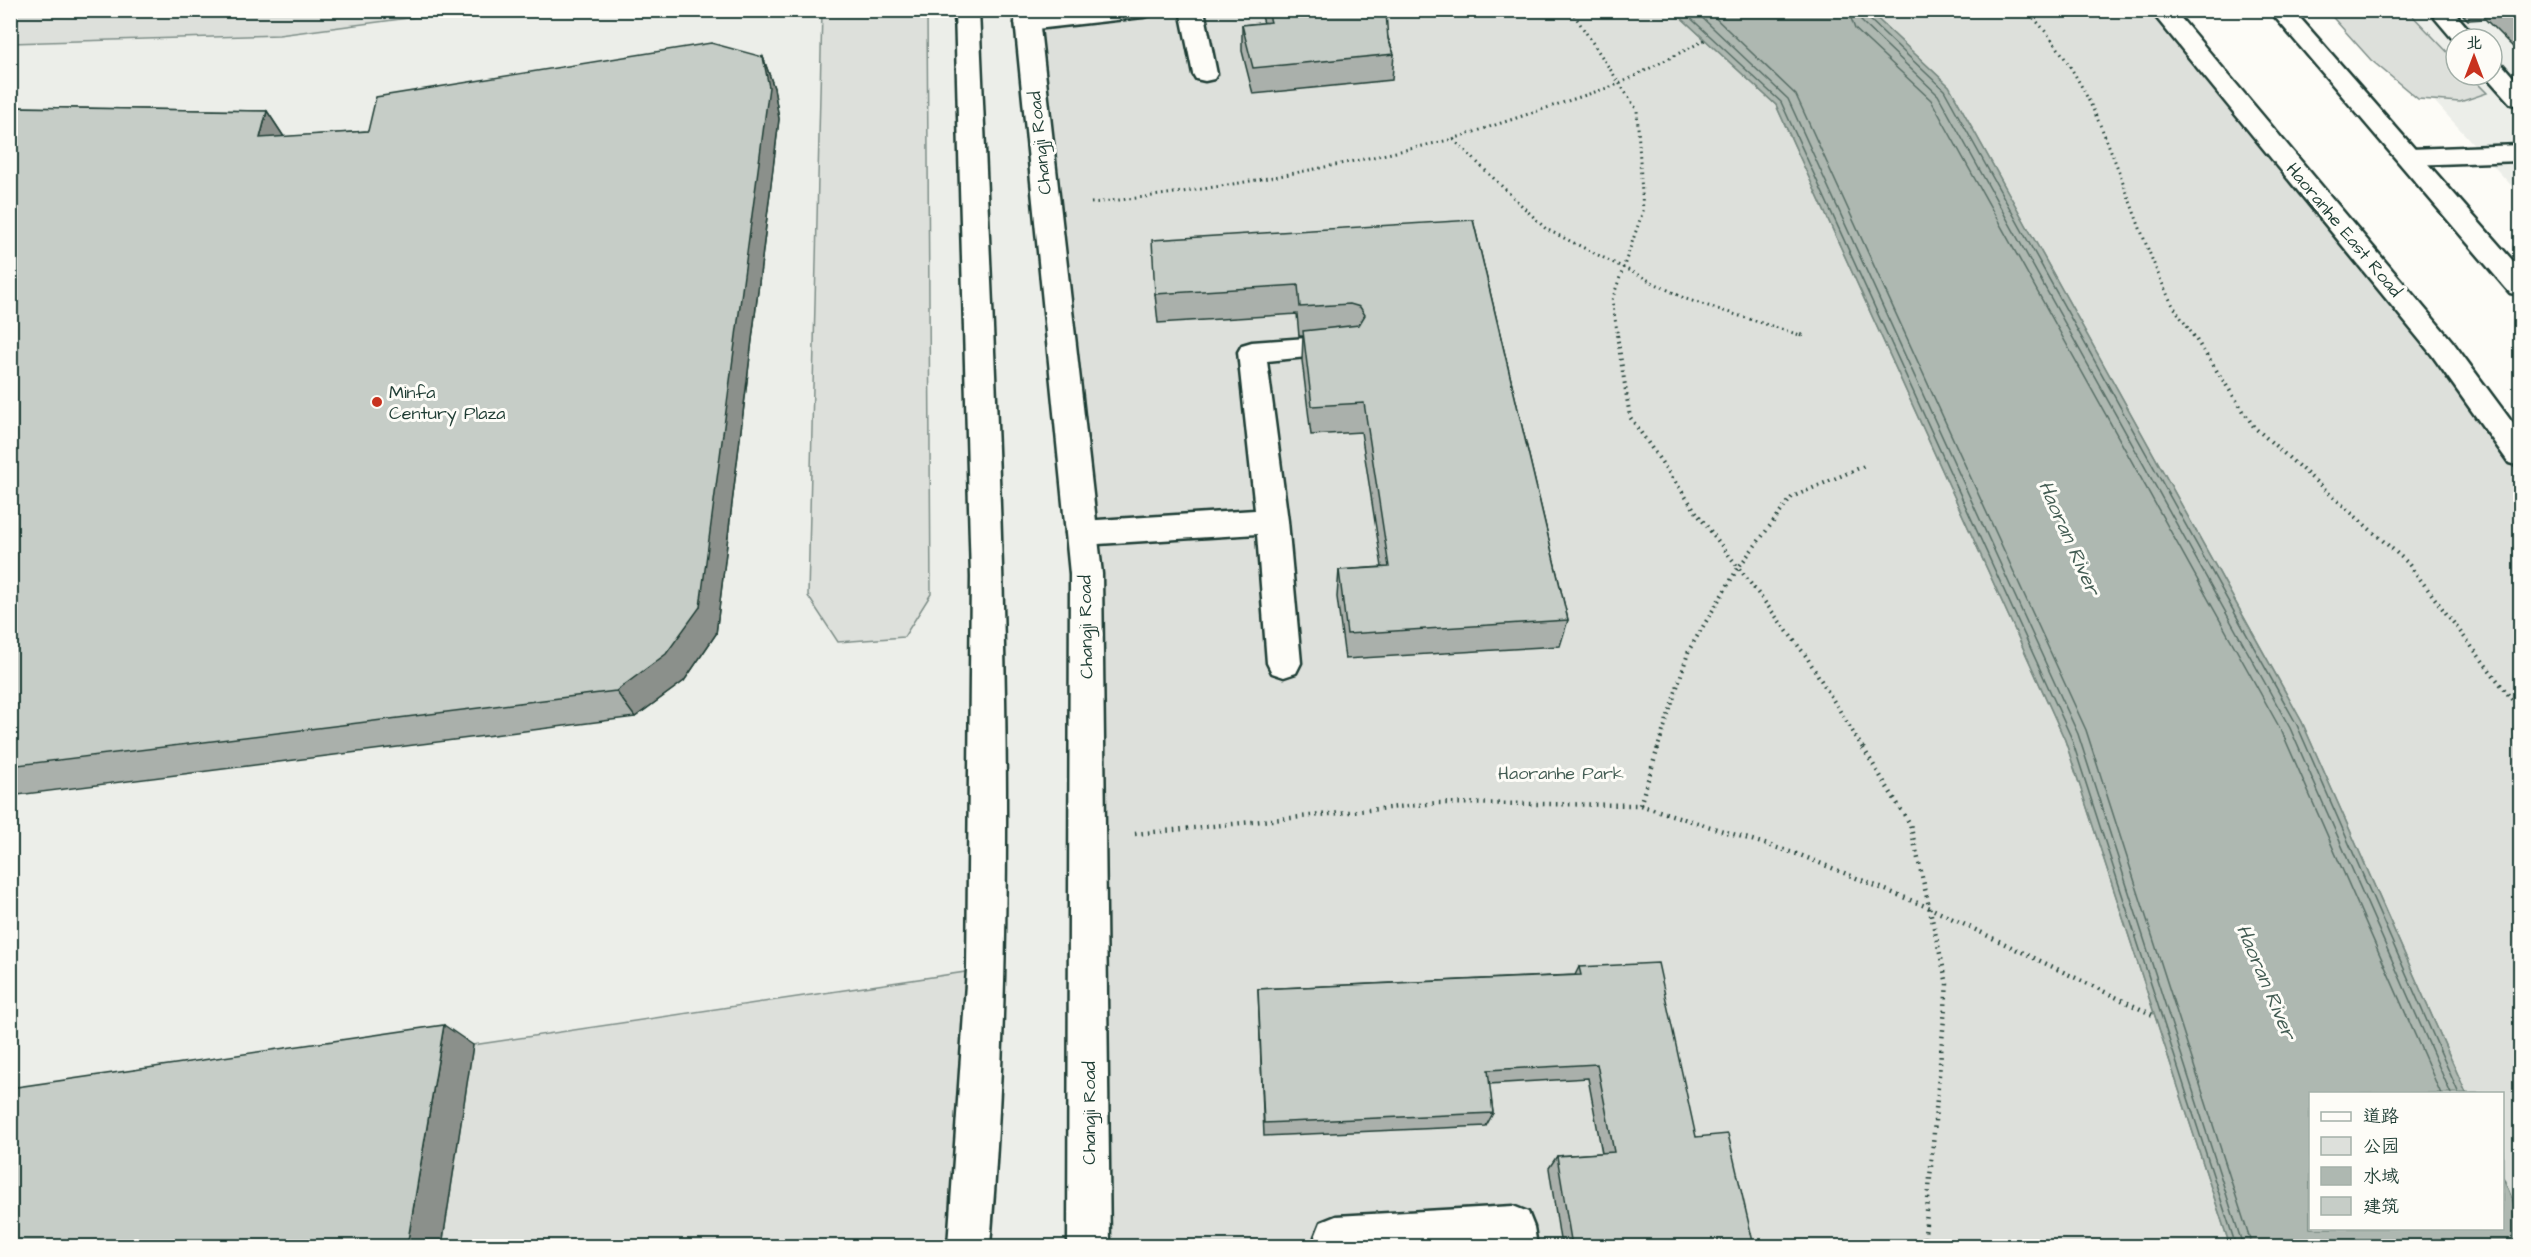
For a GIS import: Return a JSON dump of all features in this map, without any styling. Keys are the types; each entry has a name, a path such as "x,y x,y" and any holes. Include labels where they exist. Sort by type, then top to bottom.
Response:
{"street":[{"path":"967,10 987,577 986,969 969,1246"},
{"path":"1027,17 1143,10"},
{"path":"1192,10 1204,74"},
{"name":"Haoranhe East Road","path":"2161,10 2442,348 2520,455"},
{"path":"2280,10 2520,286"},
{"path":"2439,10 2454,27"},
{"name":"Changji Road","path":"1027,17 1086,574 1089,1246"},
{"path":"2504,81 2520,99"},
{"path":"2410,157 2520,153"},
{"path":"1284,663 1272,521 1252,352 1347,345"},
{"path":"1082,533 1272,521"},
{"path":"1337,1246 1336,1237 1513,1227 1515,1246"}],"path":[{"path":"1571,10 1637,111 1643,211 1612,300 1630,417 1738,568 1806,656 1910,824 1947,984 1924,1246"},
{"path":"2026,10 2048,32 2088,96 2170,300 2254,427 2407,562 2520,710"},
{"path":"1047,206 1174,196 1301,174 1454,140 1619,84 1705,40"},
{"path":"1454,140 1546,229 1686,300 1803,336"},
{"path":"1640,805 1689,650 1738,568 1792,497 1864,466"},
{"path":"1087,838 1437,803 1640,805 1800,855 1930,908 2155,1016"}],"shaded area":[{"name":"Minfa Century Plaza","path":"10,11 1026,11 1086,574 1089,1246 11,1246"},
{"path":"2352,11 2520,11 2520,195"}],"green space":[{"path":"10,11 462,11 279,35 11,43"},
{"path":"822,11 927,11 931,594 904,637 838,642 808,596"},
{"name":"Haoranhe Park","path":"1026,11 1674,11 1776,105 2065,740 2230,1246 1089,1246 1086,574"},
{"path":"1869,11 2161,11 2442,348 2520,455 2520,1218 2504,1179 2504,1092 2466,1092 2302,722 1949,86"},
{"path":"2327,11 2408,11 2444,48 2444,87 2481,87 2487,93 2460,102 2418,99 2371,60"},
{"path":"986,969 969,1246 442,1246 473,1045"}],"water":[{"name":"Haoran River","path":"1674,11 1869,11 1949,86 2302,722 2466,1092 2309,1092 2309,1230 2504,1230 2504,1179 2520,1218 2520,1246 2230,1246 2065,740 1776,105"}],"building":[{"path":"1267,10 1378,10 1379,13 1386,12 1388,39 1394,54 1253,68 1242,25 1271,22"},
{"name":"Minfa Century Plaza","path":"711,43 763,57 769,87 700,607 666,654 616,691 10,766 10,107 267,111 260,138 368,131 376,97"},
{"path":"1473,220 1568,620 1347,634 1339,570 1389,567 1364,403 1312,406 1303,331 1359,325 1365,315 1360,307 1350,304 1300,307 1298,285 1155,294 1152,240"},
{"path":"1658,963 1696,1137 1728,1134 1754,1246 1572,1246 1557,1156 1614,1152 1597,1064 1488,1070 1493,1113 1264,1123 1258,989 1581,975 1579,967"},
{"path":"444,1025 407,1246 10,1246 10,1088"}],"place":[{"name":"Minfa Century Plaza","path":"377,402"}]}
